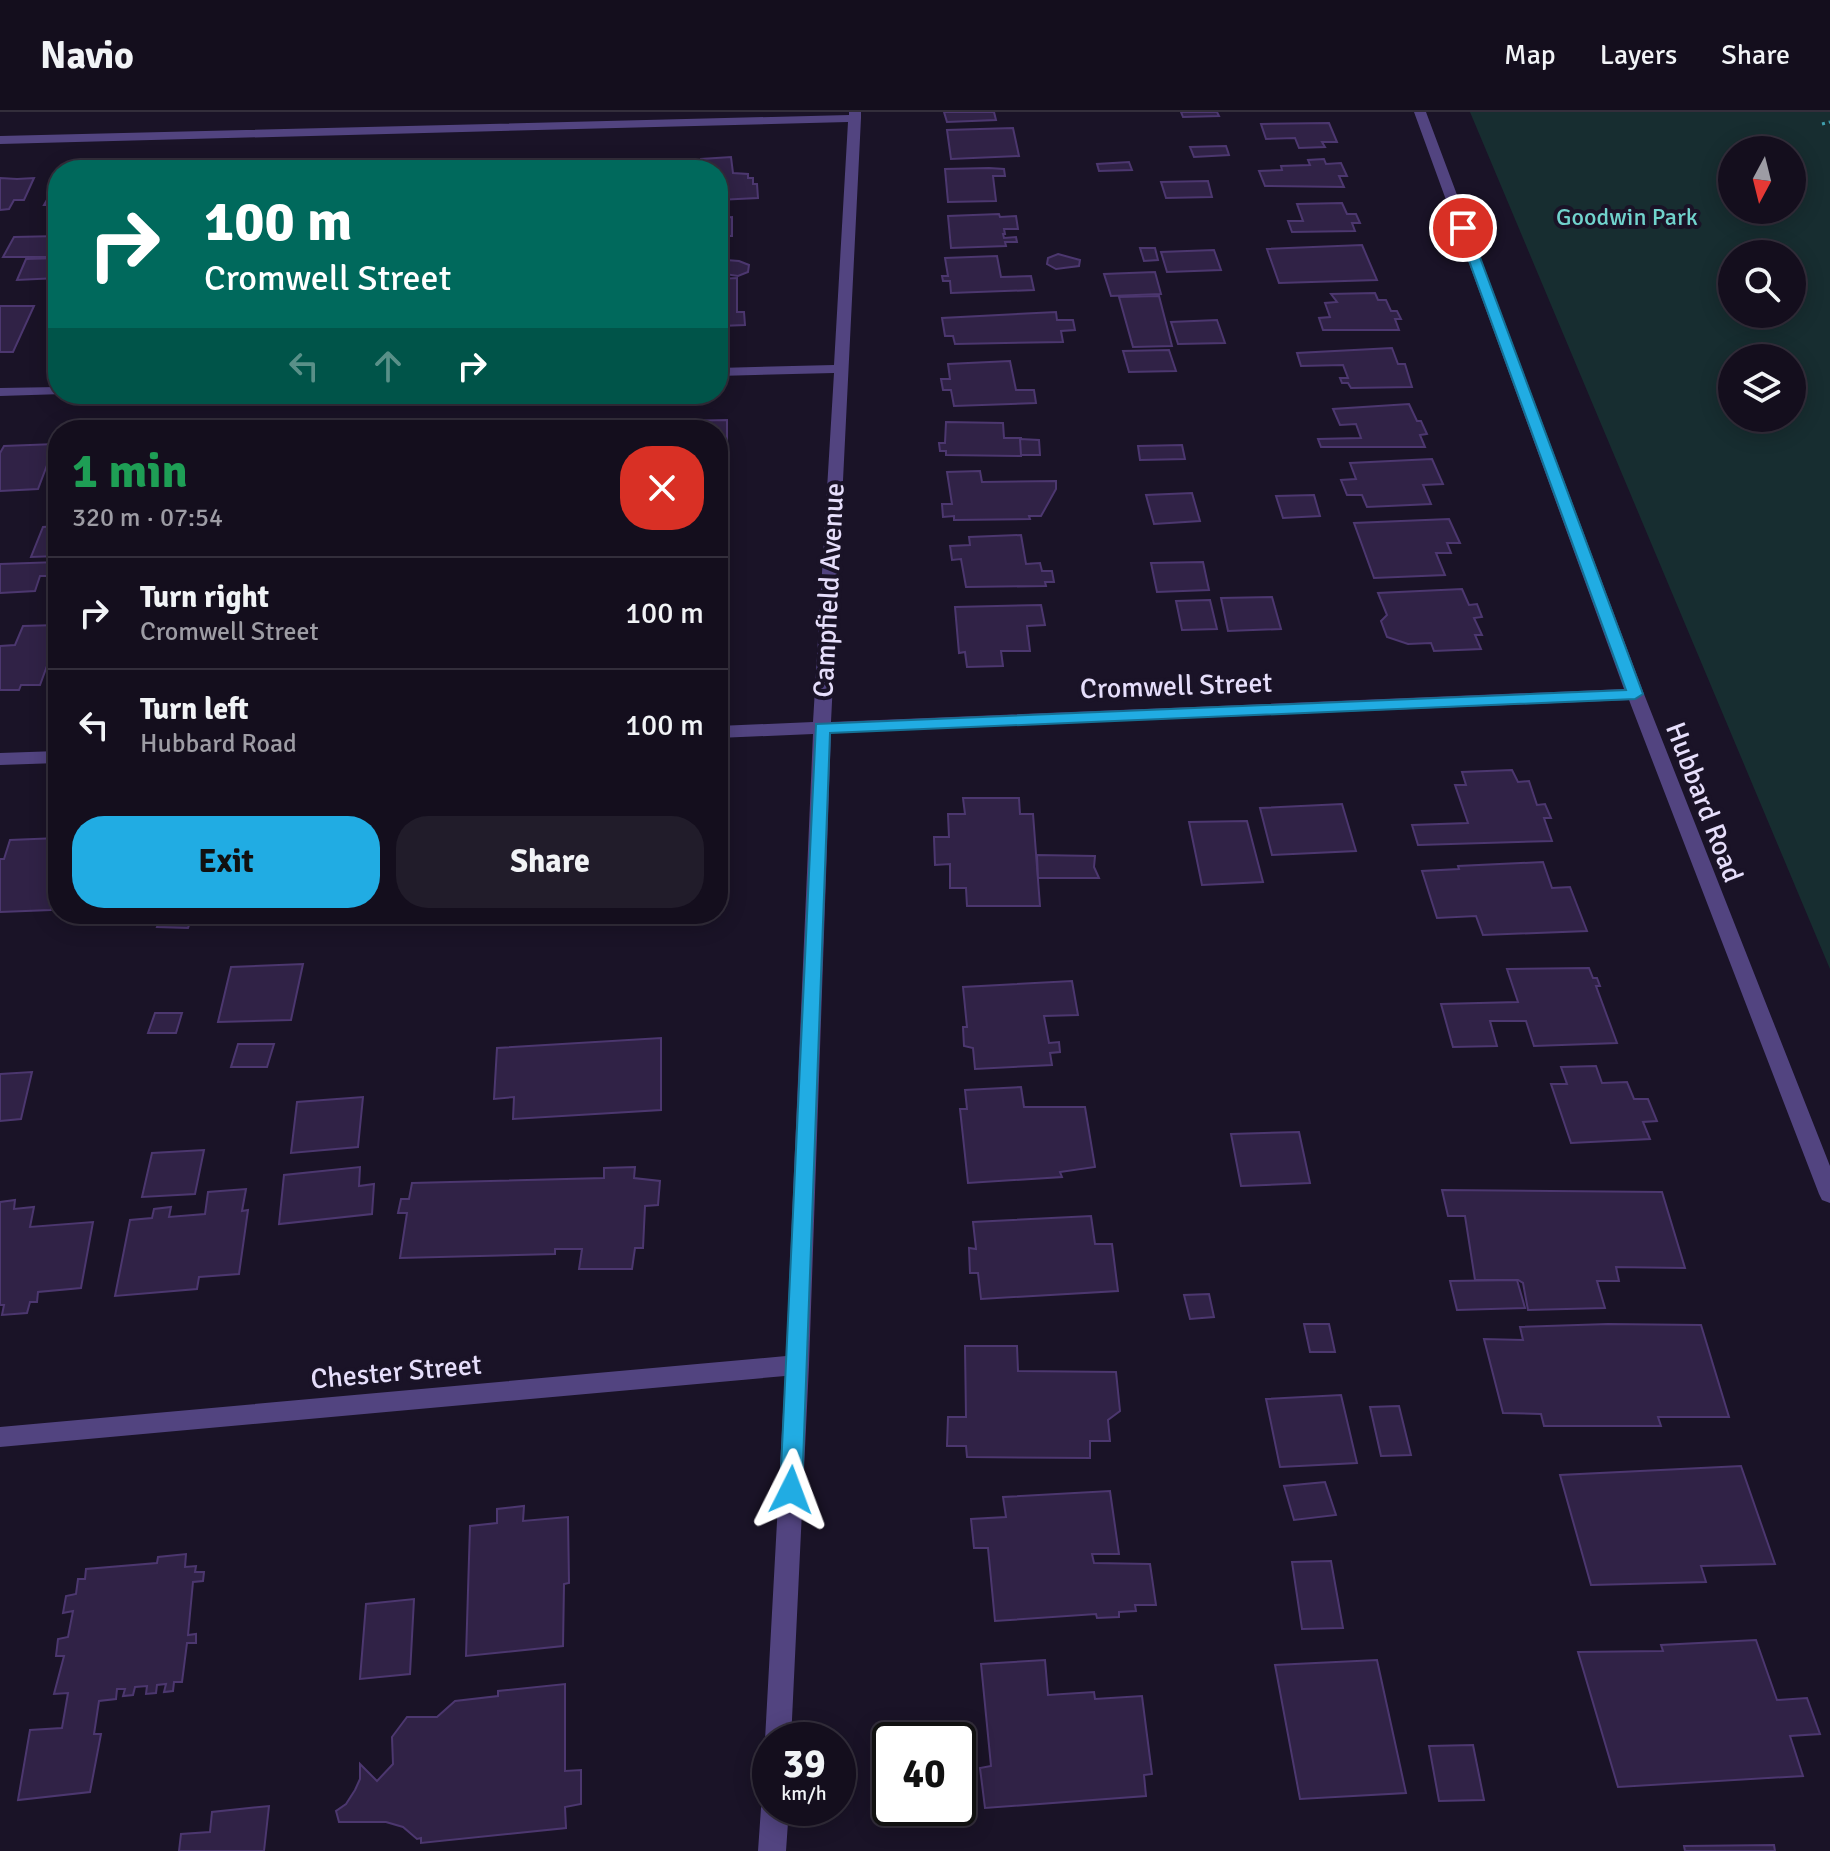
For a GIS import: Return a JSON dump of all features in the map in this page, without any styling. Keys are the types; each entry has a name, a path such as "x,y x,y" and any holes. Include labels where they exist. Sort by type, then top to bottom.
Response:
{"street":[{"name":"Hubbard Road","path":"1420,112 1635,694 1830,1194"},
{"path":"0,140 855,115"},
{"name":"Campfield Avenue","path":"779,1722 797,1365 822,728 855,115"},
{"path":"728,372 839,369"},
{"path":"0,392 48,391"},
{"name":"Cromwell Street","path":"728,732 1635,694"},
{"path":"0,759 48,757"},
{"name":"Chester Street","path":"0,1437 797,1365"},
{"path":"772,1851 774,1826"}],"path":[{"path":"1822,124 1830,122"}],"green space":[{"name":"Goodwin Park","path":"1470,112 1830,112 1830,969"}],"building":[{"path":"944,112 994,112 996,120 947,122"},
{"path":"1181,112 1217,112 1219,116 1183,117"},
{"path":"1329,123 1337,142 1322,142 1325,147 1299,148 1295,138 1266,139 1261,124"},
{"path":"1013,128 1019,156 951,159 947,130"},
{"path":"1226,146 1229,155 1194,157 1190,147"},
{"path":"731,157 733,173 748,174 748,178 753,178 753,184 757,184 758,198 728,200 728,160 701,159"},
{"path":"1324,159 1326,164 1341,163 1347,176 1339,176 1344,187 1265,186 1259,171 1310,165 1308,160"},
{"path":"1129,162 1132,170 1099,171 1097,164"},
{"path":"945,169 1004,169 1005,176 993,176 996,201 948,202"},
{"path":"0,178 34,178 24,200 14,200 9,209 0,210"},
{"path":"1208,181 1212,197 1166,198 1161,182"},
{"path":"1342,203 1347,214 1356,214 1360,223 1352,223 1355,231 1292,232 1288,221 1303,221 1297,204"},
{"path":"999,214 1000,217 1016,216 1018,229 1004,229 1003,234 1004,238 1016,237 1017,242 1005,242 1006,246 951,248 948,216"},
{"path":"728,217 732,217 732,236 728,236"},
{"path":"48,236 48,257 3,257 14,237"},
{"path":"1362,245 1377,280 1279,283 1267,249"},
{"path":"1140,248 1155,248 1158,260 1144,261"},
{"path":"1214,250 1221,270 1167,272 1161,252"},
{"path":"1058,254 1080,260 1079,266 1056,269 1047,264 1048,258"},
{"path":"997,256 1001,277 1031,276 1034,290 951,293 950,281 943,281 942,276 948,276 945,258"},
{"path":"48,258 48,278 17,280 26,259"},
{"path":"728,260 749,265 748,272 738,276 728,274"},
{"path":"1155,272 1161,294 1111,296 1104,274"},
{"path":"728,278 737,278 737,312 744,312 745,325 728,326"},
{"path":"1375,293 1378,300 1386,300 1391,311 1397,311 1401,319 1395,319 1399,330 1323,330 1319,318 1330,317 1325,303 1337,302 1331,294"},
{"path":"1159,296 1172,346 1133,347 1119,297"},
{"path":"0,306 34,306 13,352 0,352"},
{"path":"1056,312 1057,320 1073,320 1075,330 1061,331 1063,342 955,344 953,336 945,336 942,318"},
{"path":"1217,320 1225,343 1178,344 1171,322"},
{"path":"1392,348 1398,364 1405,364 1412,387 1351,388 1340,378 1348,378 1343,365 1301,366 1297,353"},
{"path":"1169,350 1176,371 1129,372 1123,351"},
{"path":"1010,361 1016,390 1034,390 1036,403 954,406 951,390 943,390 941,379 950,379 948,364"},
{"path":"1409,404 1427,434 1420,435 1425,447 1321,447 1318,439 1361,438 1356,424 1340,425 1333,409"},
{"path":"946,422 1003,423 1004,438 1021,438 1021,456 946,455 946,451 940,451 939,443 945,443"},
{"path":"1020,439 1039,440 1040,455 1021,455"},
{"path":"48,444 48,463 38,489 0,491 0,453 4,446"},
{"path":"1182,445 1185,459 1140,460 1138,446"},
{"path":"1432,459 1443,484 1423,485 1431,504 1367,507 1362,495 1347,495 1341,480 1356,479 1350,463"},
{"path":"980,471 982,482 1056,481 1056,489 1041,516 1029,516 1030,519 954,520 954,516 943,517 942,504 952,504 947,472"},
{"path":"1192,493 1200,521 1154,524 1146,495"},
{"path":"1314,495 1320,516 1283,518 1276,496"},
{"path":"1449,519 1460,543 1447,543 1451,553 1436,553 1445,575 1374,578 1354,523"},
{"path":"43,527 48,527 48,556 31,557"},
{"path":"1021,535 1026,564 1040,563 1042,571 1052,571 1054,582 1045,582 1046,586 966,587 961,559 952,560 950,546 970,545 969,537"},
{"path":"48,562 48,576 40,576 35,591 0,593 0,564"},
{"path":"1203,562 1209,590 1157,592 1151,563"},
{"path":"1462,589 1469,605 1477,604 1482,617 1474,618 1482,635 1475,635 1481,649 1434,651 1431,643 1408,644 1387,637 1381,621 1387,615 1378,593"},
{"path":"1272,597 1281,629 1228,631 1221,598"},
{"path":"1210,600 1217,629 1182,630 1176,601"},
{"path":"1041,605 1045,625 1027,626 1030,651 1001,651 1003,666 967,667 965,652 959,653 955,607"},
{"path":"48,625 48,663 40,685 0,690 0,646 15,645 23,626"},
{"path":"1512,770 1518,782 1529,781 1537,805 1545,804 1551,818 1544,818 1552,841 1418,845 1412,825 1468,823 1455,785 1466,785 1462,772"},
{"path":"963,798 1019,798 1020,814 1033,814 1040,906 967,906 966,888 950,888 950,864 935,865 934,837 949,837 948,814 965,814"},
{"path":"1342,804 1356,851 1272,855 1260,808"},
{"path":"1247,821 1263,882 1202,885 1189,822"},
{"path":"48,838 48,910 0,912 0,859 4,859 10,840"},
{"path":"1037,855 1095,856 1094,867 1099,878 1038,878"},
{"path":"1543,862 1552,888 1570,887 1587,931 1483,935 1476,916 1437,918 1422,871 1459,869 1458,866"},
{"path":"158,924 189,924 188,928 157,927"},
{"path":"303,964 291,1020 218,1022 231,967"},
{"path":"1589,968 1600,986 1596,986 1617,1043 1534,1046 1526,1021 1490,1021 1497,1046 1453,1047 1441,1004 1518,1002 1507,969"},
{"path":"1072,981 1078,1015 1044,1016 1049,1043 1059,1042 1060,1052 1050,1053 1052,1065 975,1069 973,1048 964,1046 963,1027 967,1027 963,987"},
{"path":"155,1013 182,1013 176,1033 148,1033"},
{"path":"661,1038 661,1110 513,1119 514,1097 494,1099 497,1048"},
{"path":"238,1044 274,1044 267,1067 231,1067"},
{"path":"1596,1066 1602,1083 1627,1082 1634,1099 1648,1099 1657,1121 1643,1122 1650,1139 1571,1143 1551,1084 1567,1084 1561,1067"},
{"path":"32,1072 21,1119 0,1121 0,1074"},
{"path":"1021,1087 1024,1107 1085,1107 1095,1167 1060,1172 1062,1177 968,1183 960,1109 967,1109 965,1090"},
{"path":"363,1097 358,1147 291,1153 297,1102"},
{"path":"1299,1132 1310,1183 1241,1186 1231,1134"},
{"path":"204,1150 195,1194 142,1197 152,1153"},
{"path":"360,1167 359,1186 374,1184 372,1214 279,1224 284,1175"},
{"path":"635,1167 634,1178 660,1181 658,1205 645,1206 643,1248 635,1248 632,1269 579,1269 582,1249 555,1249 555,1254 400,1258 407,1213 398,1213 401,1199 409,1199 412,1183 604,1178 604,1168"},
{"path":"246,1189 242,1211 248,1210 239,1274 199,1277 197,1289 115,1296 130,1220 152,1218 154,1209 171,1207 169,1217 205,1214 208,1192"},
{"path":"1442,1190 1662,1192 1685,1268 1616,1267 1619,1281 1597,1281 1605,1308 1528,1310 1523,1283 1518,1280 1475,1280 1465,1216 1448,1216"},
{"path":"15,1200 14,1209 34,1207 30,1227 93,1222 81,1288 38,1292 37,1302 30,1302 27,1313 2,1315 0,1202"},
{"path":"1091,1216 1095,1244 1112,1244 1118,1291 981,1299 978,1273 970,1273 969,1248 976,1249 973,1222"},
{"path":"1517,1280 1525,1308 1457,1310 1450,1281"},
{"path":"1209,1294 1214,1317 1190,1319 1184,1295"},
{"path":"1304,1324 1329,1324 1335,1352 1310,1352"},
{"path":"1701,1325 1729,1417 1658,1417 1661,1426 1544,1426 1541,1414 1503,1413 1484,1339 1523,1340 1520,1327"},
{"path":"965,1346 1017,1346 1018,1371 1116,1372 1120,1411 1108,1420 1110,1441 1090,1441 1090,1458 967,1457 966,1446 947,1446 948,1417 966,1417"},
{"path":"1341,1395 1357,1463 1280,1467 1266,1399"},
{"path":"1399,1406 1411,1455 1381,1456 1370,1407"},
{"path":"1741,1466 1775,1564 1701,1566 1706,1582 1591,1585 1560,1475"},
{"path":"1325,1482 1336,1515 1294,1520 1284,1486"},
{"path":"1110,1491 1119,1554 1092,1554 1094,1563 1150,1564 1156,1605 1135,1605 1136,1611 1119,1612 1119,1617 1097,1618 1096,1614 995,1621 988,1548 974,1548 971,1519 1006,1517 1003,1497"},
{"path":"524,1506 523,1521 568,1517 569,1583 564,1584 563,1646 466,1656 470,1526 497,1523 497,1509"},
{"path":"186,1554 185,1567 196,1566 195,1572 204,1572 203,1581 193,1582 188,1635 196,1634 196,1643 187,1643 182,1682 174,1682 173,1691 164,1692 166,1684 157,1685 156,1693 146,1694 147,1686 135,1687 133,1695 123,1696 125,1689 117,1689 116,1699 99,1701 94,1734 101,1734 90,1792 18,1800 30,1730 62,1728 68,1693 54,1694 64,1656 56,1656 58,1639 68,1637 73,1611 63,1613 66,1596 76,1594 78,1579 85,1579 86,1569 157,1563 158,1557"},
{"path":"1331,1561 1343,1628 1302,1629 1292,1562"},
{"path":"414,1599 410,1674 360,1679 366,1604"},
{"path":"1756,1640 1777,1700 1807,1698 1820,1734 1790,1736 1803,1776 1618,1787 1578,1652 1663,1651 1661,1645"},
{"path":"1045,1660 1048,1695 1094,1692 1095,1699 1142,1696 1152,1774 1144,1775 1146,1796 985,1808 980,1768 991,1766 981,1664"},
{"path":"1377,1660 1406,1793 1300,1799 1275,1665"},
{"path":"565,1684 565,1771 581,1770 581,1804 565,1807 566,1828 421,1843 421,1838 417,1839 403,1827 386,1822 339,1822 336,1811 346,1804 355,1790 360,1779 360,1764 377,1781 393,1764 392,1737 407,1717 437,1717 455,1701 498,1696 498,1691"},
{"path":"1473,1745 1484,1800 1439,1801 1429,1746"},
{"path":"269,1806 264,1851 179,1851 181,1834 210,1832 212,1812"},
{"path":"1774,1845 1775,1851 1685,1851 1684,1846"}],"route":[{"path":"791,1490 822,728 1635,694 1463,228"}]}
